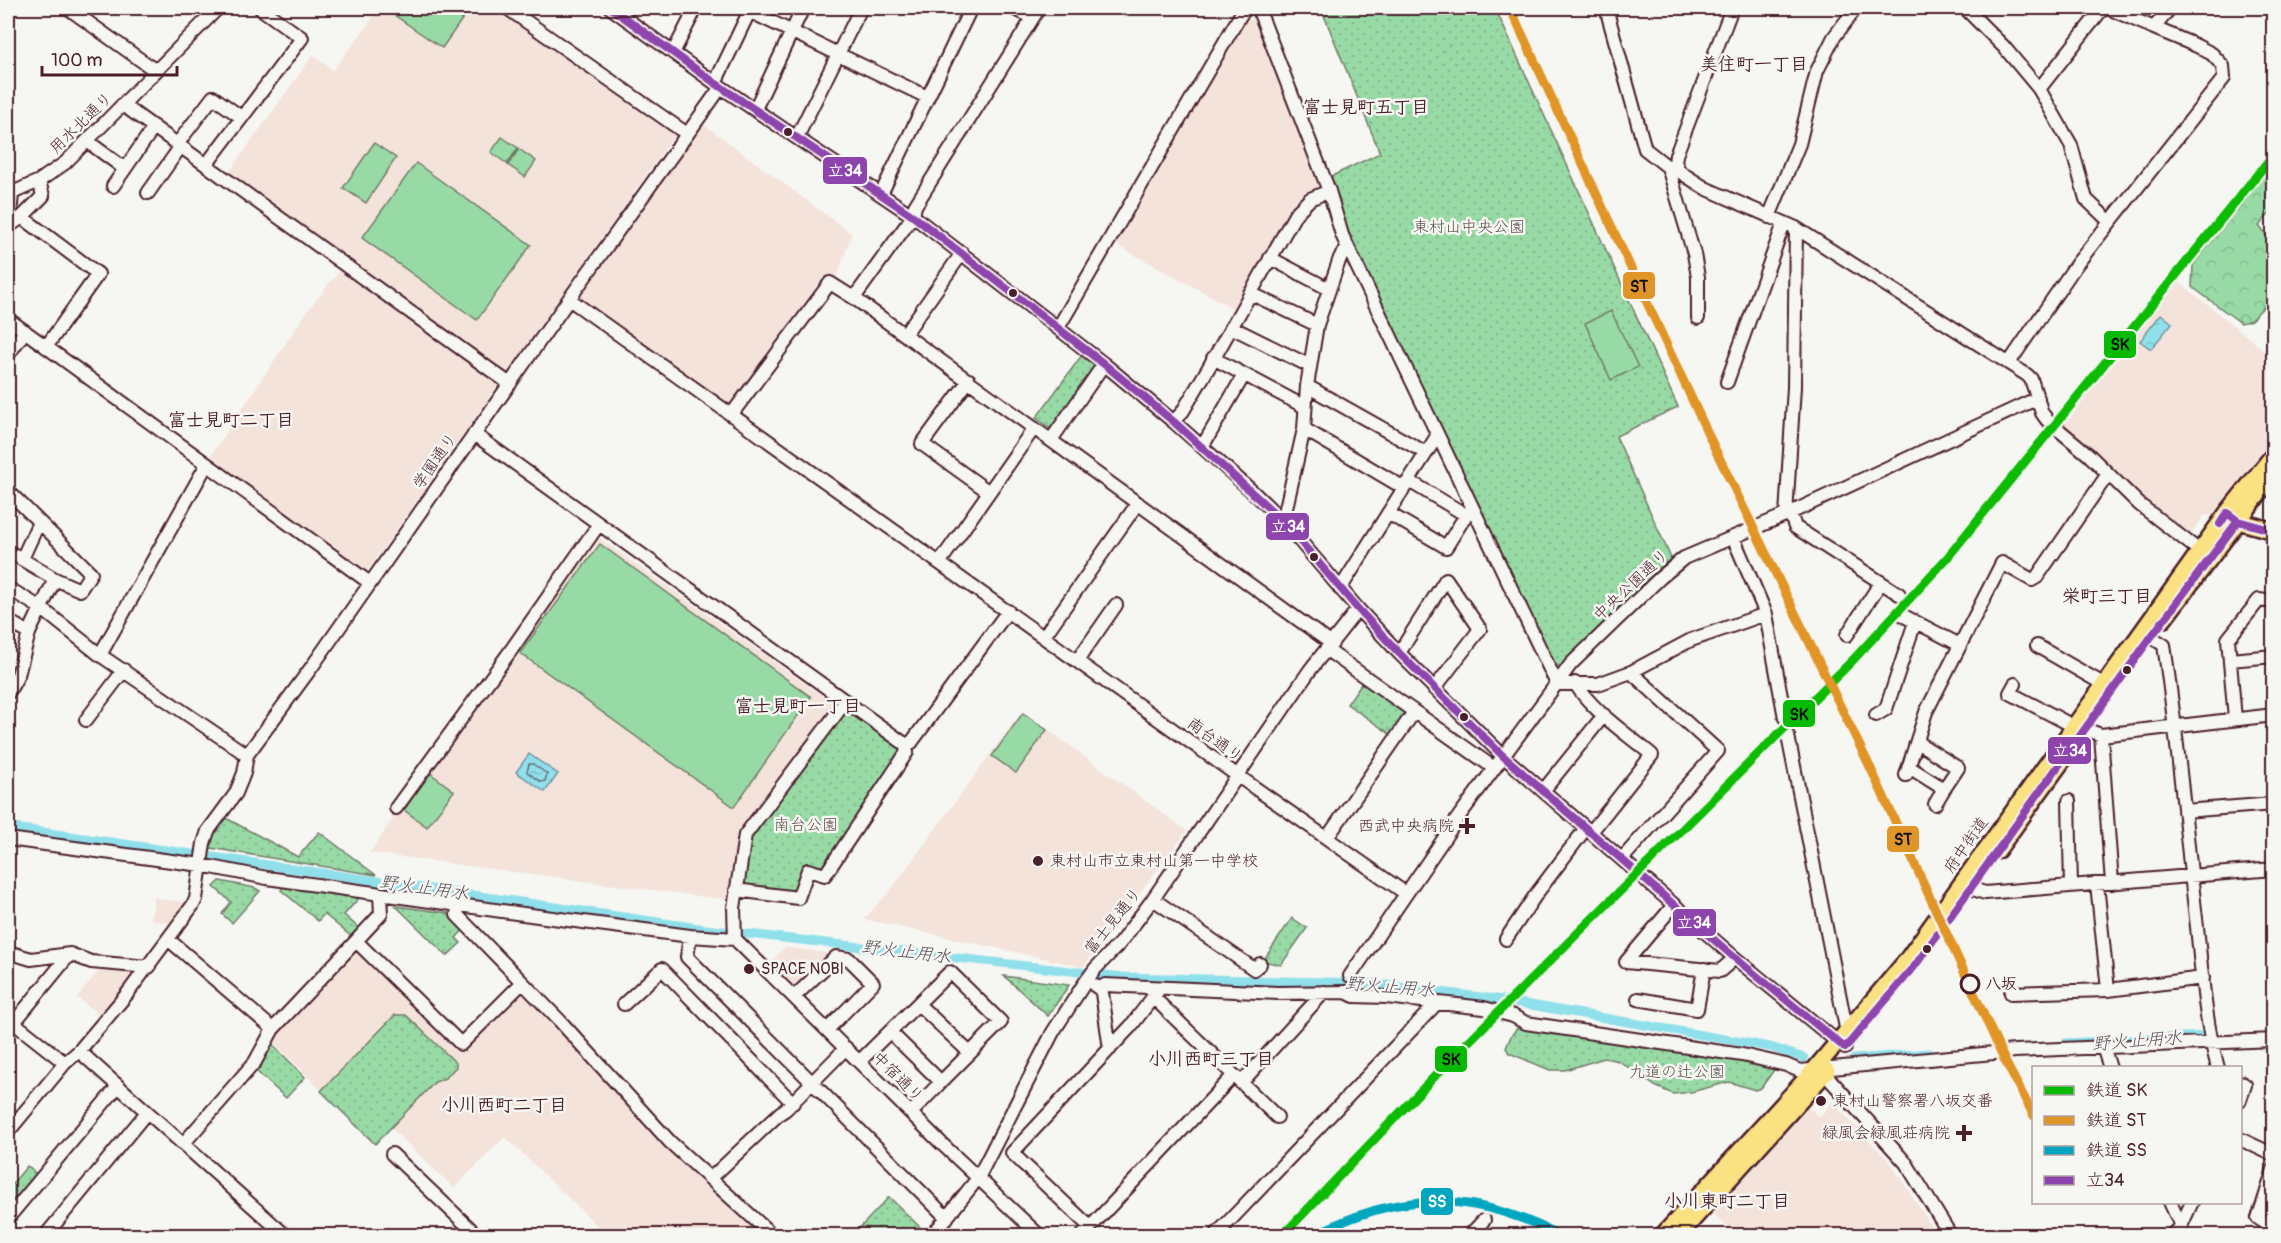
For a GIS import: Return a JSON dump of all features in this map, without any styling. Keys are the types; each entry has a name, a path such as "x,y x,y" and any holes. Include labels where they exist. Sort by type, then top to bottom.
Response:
{"main road":[{"name":"府中街道","path":"2080,728 2105,685 2233,517 2274,454"},
{"name":"府中街道","path":"2233,517 2274,474"},
{"path":"2233,517 2274,531"},
{"name":"府中街道","path":"1678,1236 1823,1070 1966,886 2080,728 2151,637 2204,555"},
{"name":"府中街道","path":"1662,1236 1823,1070"}],"street":[{"path":"68,8 156,71"},
{"name":"用水北通り","path":"10,194 39,181 65,163 218,8"},
{"path":"206,165 302,38 260,8"},
{"path":"507,8 687,134"},
{"path":"611,8 718,85 913,216 1104,364 1174,422 1283,521 1340,589 1399,653 1503,756 1735,958 1845,1042"},
{"path":"673,53 696,8"},
{"path":"755,109 803,8"},
{"path":"797,137 861,8"},
{"path":"880,194 971,8"},
{"path":"854,298 913,216 915,206 1036,12 1012,8"},
{"path":"1058,328 1235,24 1247,8"},
{"path":"1258,8 1329,191 1342,235 1437,436 1469,512 1557,684 1598,684 1631,672 1691,640 1766,614"},
{"path":"1606,8 1645,148 1705,188 1790,226 2028,375 2047,420 2140,505 2204,555"},
{"path":"1698,318 1698,277 1672,166 1732,8"},
{"path":"1769,217 1799,144 1817,71 1834,37 1856,8"},
{"path":"1965,8 2004,47 2039,89 2072,145 2086,199 2109,220"},
{"path":"2039,89 2103,8"},
{"path":"2009,363 2109,220 2224,78 2225,72 2218,59 2197,46 2108,8"},
{"path":"2154,28 2170,8"},
{"path":"748,9 927,97"},
{"name":"学園通り","path":"8,1132 65,1063 79,1051 169,940 196,899 204,843 208,831 236,793 244,773 247,755 311,668 687,134 718,85 748,9"},
{"path":"148,193 213,97 242,117"},
{"path":"123,105 510,384"},
{"path":"113,186 154,127"},
{"path":"87,141 125,169"},
{"path":"8,227 43,196 39,181"},
{"path":"1174,422 1183,411 1296,213 1310,199 1329,191"},
{"path":"8,227 10,194"},
{"path":"22,217 98,274 46,347"},
{"path":"1727,382 1790,226"},
{"path":"1790,226 1794,387 1785,516 1795,527 1899,594"},
{"path":"1283,521 1304,429 1307,386 1317,325 1340,258 1348,248"},
{"path":"904,334 962,253"},
{"path":"1270,258 1329,289"},
{"path":"731,415 830,283 1138,503 1414,712 1494,768"},
{"path":"1250,293 1317,325"},
{"name":"南台通り","path":"569,299 1405,893"},
{"path":"8,319 370,583"},
{"path":"1231,327 1310,366"},
{"path":"8,355 25,332"},
{"path":"1213,358 1305,407"},
{"path":"1050,440 1104,364"},
{"path":"1202,447 1244,375"},
{"path":"969,381 922,444 989,492"},
{"path":"1307,386 1426,453"},
{"name":"中央公園通り","path":"1350,976 1405,893 1571,664 1660,578 1684,558 1785,516 2038,398"},
{"path":"940,562 1034,428"},
{"path":"1304,429 1406,484 1469,512"},
{"path":"474,434 905,744 907,752 825,875 808,870 798,898 736,891"},
{"path":"1340,589 1437,436"},
{"path":"100,655 207,464"},
{"path":"1944,789 1907,771 1926,711 2002,563 2032,580 2037,577 2108,474"},
{"path":"8,493 91,573 80,590 8,551"},
{"path":"1044,636 1138,503"},
{"path":"1388,513 1446,547 1469,512"},
{"path":"22,559 39,522"},
{"path":"396,808 599,525"},
{"path":"1734,537 1766,614 1785,718"},
{"path":"8,690 18,675 29,633 56,579"},
{"path":"1399,653 1446,579 1480,629 1434,689"},
{"path":"1847,634 1881,582"},
{"path":"8,588 41,608 100,655 247,755"},
{"path":"2235,719 2228,639 2259,600 2274,602"},
{"path":"1077,661 1116,605"},
{"name":"富士見通り","path":"932,1236 978,1178 1053,1032 1085,982 1120,943 1153,899 1308,674 1358,609"},
{"path":"905,744 911,743 1008,611"},
{"path":"1876,715 1886,709 1909,619 1960,645"},
{"path":"8,621 29,633"},
{"path":"2151,637 2164,645 2176,726 2211,1042 2217,1066"},
{"path":"2037,646 2105,685"},
{"path":"8,654 20,661"},
{"path":"2230,660 2274,656"},
{"path":"86,720 124,670"},
{"path":"1622,859 1718,751 1631,672"},
{"path":"1506,939 1588,830 1652,755 1604,715 1575,683"},
{"path":"2015,684 2010,693 2080,728 2101,735 2274,715"},
{"path":"8,839 202,862 267,878 690,936 734,934 736,891 745,835 846,701"},
{"path":"1328,838 1414,712"},
{"path":"1543,791 1604,715"},
{"path":"2101,735 2112,883"},
{"path":"1788,736 1813,854 1845,1042"},
{"path":"1917,742 1958,768 1935,804"},
{"path":"2068,801 2071,886"},
{"path":"2184,811 2274,804"},
{"path":"1966,886 1985,893 2274,869"},
{"path":"2097,884 2108,990"},
{"path":"183,1144 255,1062 273,1029 381,914 380,894"},
{"path":"1153,899 1254,969 1260,964"},
{"path":"458,905 457,915 560,1021 670,1142 773,1236"},
{"path":"1674,905 1626,962 1720,971 1735,958"},
{"name":"中宿通り","path":"734,934 911,1113 1040,1236"},
{"path":"690,936 687,957 947,1218"},
{"path":"169,940 273,1029"},
{"path":"356,941 461,1044 522,983"},
{"path":"65,1063 10,1022 70,954"},
{"path":"9,956 31,959 70,954 91,962 149,967"},
{"path":"794,997 836,957 849,959 873,983 827,1030"},
{"path":"624,1005 662,969 793,1103"},
{"path":"1638,999 1697,1009 1704,969"},
{"path":"860,1061 950,972 1001,1022 911,1113"},
{"path":"2011,993 2108,990 2203,978"},
{"path":"1085,982 1100,989"},
{"path":"1100,989 1105,985 1156,993 1346,993 1354,996 1386,997 1484,1008 1513,1016 1526,1023 1742,1055 1786,1065 1800,1071 2015,1051 2274,1040"},
{"path":"1100,989 1110,1048"},
{"path":"1156,993 1131,1026 1012,1153 1086,1231 1324,992"},
{"path":"1156,993 1237,1079 1277,1117"},
{"path":"1215,1236 1437,1003"},
{"path":"918,1004 970,1053"},
{"path":"890,1032 941,1082"},
{"path":"2103,1047 2109,1066"},
{"path":"711,1178 793,1103 846,1048"},
{"path":"79,1051 286,1236"},
{"path":"1823,1070 1906,1163 1952,1236"},
{"path":"2242,1083 2246,1085 2242,1097"},
{"path":"8,1218 118,1086"},
{"path":"45,1236 147,1112"},
{"path":"2242,1139 2274,1155"},
{"path":"392,1154 477,1236"},
{"path":"2274,1169 2268,1207 2258,1218 2274,1229"},
{"path":"2170,1204 2181,1226"},
{"path":"2171,1236 2181,1226 2192,1204"},
{"path":"1469,1236 1484,1220"}],"shaded area":[{"path":"378,8 501,8 676,133 507,373 227,175 313,55 333,70 380,9"},
{"path":"1246,17 1261,25 1319,182 1317,188 1305,198 1279,228 1233,308 1111,242"},
{"path":"702,123 852,234 836,279 826,274 732,402 726,404 574,299"},
{"path":"341,269 501,381 369,569 362,570 208,460 308,310"},
{"path":"2179,282 2273,357 2273,441 2212,515 2204,516 2192,533 2145,499 2093,448 2064,425"},
{"path":"596,536 834,704 738,834 729,900 370,853 447,738"},
{"name":"東村山市立東村山第一中学校","path":"1022,711 1187,831 1083,967 864,919 890,891"},
{"path":"154,898 189,903 176,924 151,920"},
{"path":"785,947 832,954 797,991 767,966"},
{"path":"356,948 462,1047 518,991 524,992 625,1101 766,1235 607,1235 505,1137 454,1188 391,1128 375,1144 270,1039"},
{"path":"102,967 135,970 136,973 100,1016 77,997"},
{"path":"1832,1102 1891,1163 1933,1229 1927,1236 1737,1235 1713,1213 1807,1107 1820,1117"}],"green space":[{"path":"384,8 470,8 442,48"},
{"name":"東村山中央公園","path":"1321,8 1495,8 1678,407 1616,436 1671,558 1563,666 1552,665 1343,227 1330,177 1380,153"},
{"path":"502,137 518,148 507,164 491,152"},
{"path":"374,143 396,158 366,203 343,188"},
{"path":"519,149 536,161 525,177 508,165"},
{"path":"416,163 531,245 477,320 362,238"},
{"path":"2273,165 2273,210 2259,226 2273,244 2273,297 2251,320 2241,323 2192,287 2193,265"},
{"path":"1611,311 1638,367 1611,380 1585,323"},
{"path":"1082,355 1097,366 1051,429 1036,418"},
{"path":"600,544 811,697 734,807 520,653"},
{"path":"1365,678 1414,712 1396,738 1347,704"},
{"name":"南台公園","path":"845,709 900,747 902,752 823,870 806,865 796,894 742,888 751,833"},
{"path":"1023,713 1047,730 1016,773 992,756"},
{"path":"430,773 454,791 427,827 404,810"},
{"path":"224,817 298,857 319,832 376,875 210,848 213,833"},
{"path":"220,881 260,891 232,923 222,914 231,902 214,887"},
{"path":"283,887 356,897 358,899 344,915 361,930 353,938 324,914 318,921 281,890"},
{"path":"396,906 448,913 464,929 456,938 461,943 447,956"},
{"path":"1292,918 1307,928 1281,965 1263,961"},
{"path":"1004,976 1069,985 1048,1016"},
{"path":"395,1015 406,1015 456,1063 456,1067 445,1078 435,1082 375,1144 321,1091"},
{"name":"九道の辻公園","path":"1517,1028 1627,1041 1776,1067 1761,1088 1755,1090 1729,1082 1691,1092 1673,1094 1655,1086 1619,1061 1604,1058 1565,1070 1550,1070 1509,1053 1506,1048"},
{"path":"269,1041 305,1077 286,1098 256,1071 256,1064"},
{"path":"27,1166 39,1176 8,1213 8,1189"},
{"path":"889,1197 924,1231 920,1235 853,1235"}],"water":[{"path":"2161,314 2172,323 2151,349 2140,341"},
{"path":"529,754 558,774 545,792 516,772"}],"waterway":[{"name":"野火止用水","path":"8,827 705,929 1123,977 1369,983 1496,999 1770,1047 1804,1058"},
{"name":"野火止用水","path":"2066,1043 2205,1036"},
{"name":"野火止用水","path":"1854,1059 1929,1053"}],"rail line":[{"name":"ST","path":"1510,8 1716,451 1872,771 2005,1061 2032,1112"},
{"name":"SK","path":"1282,1236 1456,1054 1853,660 1947,558 2274,154"},
{"name":"SS","path":"1313,1236 1376,1210 1407,1203 1437,1202 1467,1204 1498,1210 1561,1236"}],"transit line":[{"name":"立34","path":"611,8 715,83 913,216 1104,364 1174,422 1283,521 1399,653 1503,756 1735,958 1845,1048 1914,967 2151,637 2238,521"},
{"name":"立34","path":"2220,524 2227,513 2238,521 2274,531"}],"place":[{"name":"西武中央病院","path":"1467,826"},
{"name":"東村山市立東村山第一中学校","path":"1038,861"},
{"name":"SPACE NOBI","path":"749,969"},
{"name":"八坂","path":"1970,984"},
{"name":"東村山警察署八坂交番","path":"1821,1101"},
{"name":"緑風会緑風荘病院","path":"1964,1133"}],"district":[{"name":"美住町一丁目","path":"1754,64"},
{"name":"富士見町五丁目","path":"1366,107"},
{"name":"富士見町二丁目","path":"231,420"},
{"name":"栄町三丁目","path":"2107,596"},
{"name":"富士見町一丁目","path":"798,706"},
{"name":"小川西町三丁目","path":"1211,1059"},
{"name":"小川西町二丁目","path":"504,1105"},
{"name":"小川東町二丁目","path":"1727,1201"}]}
